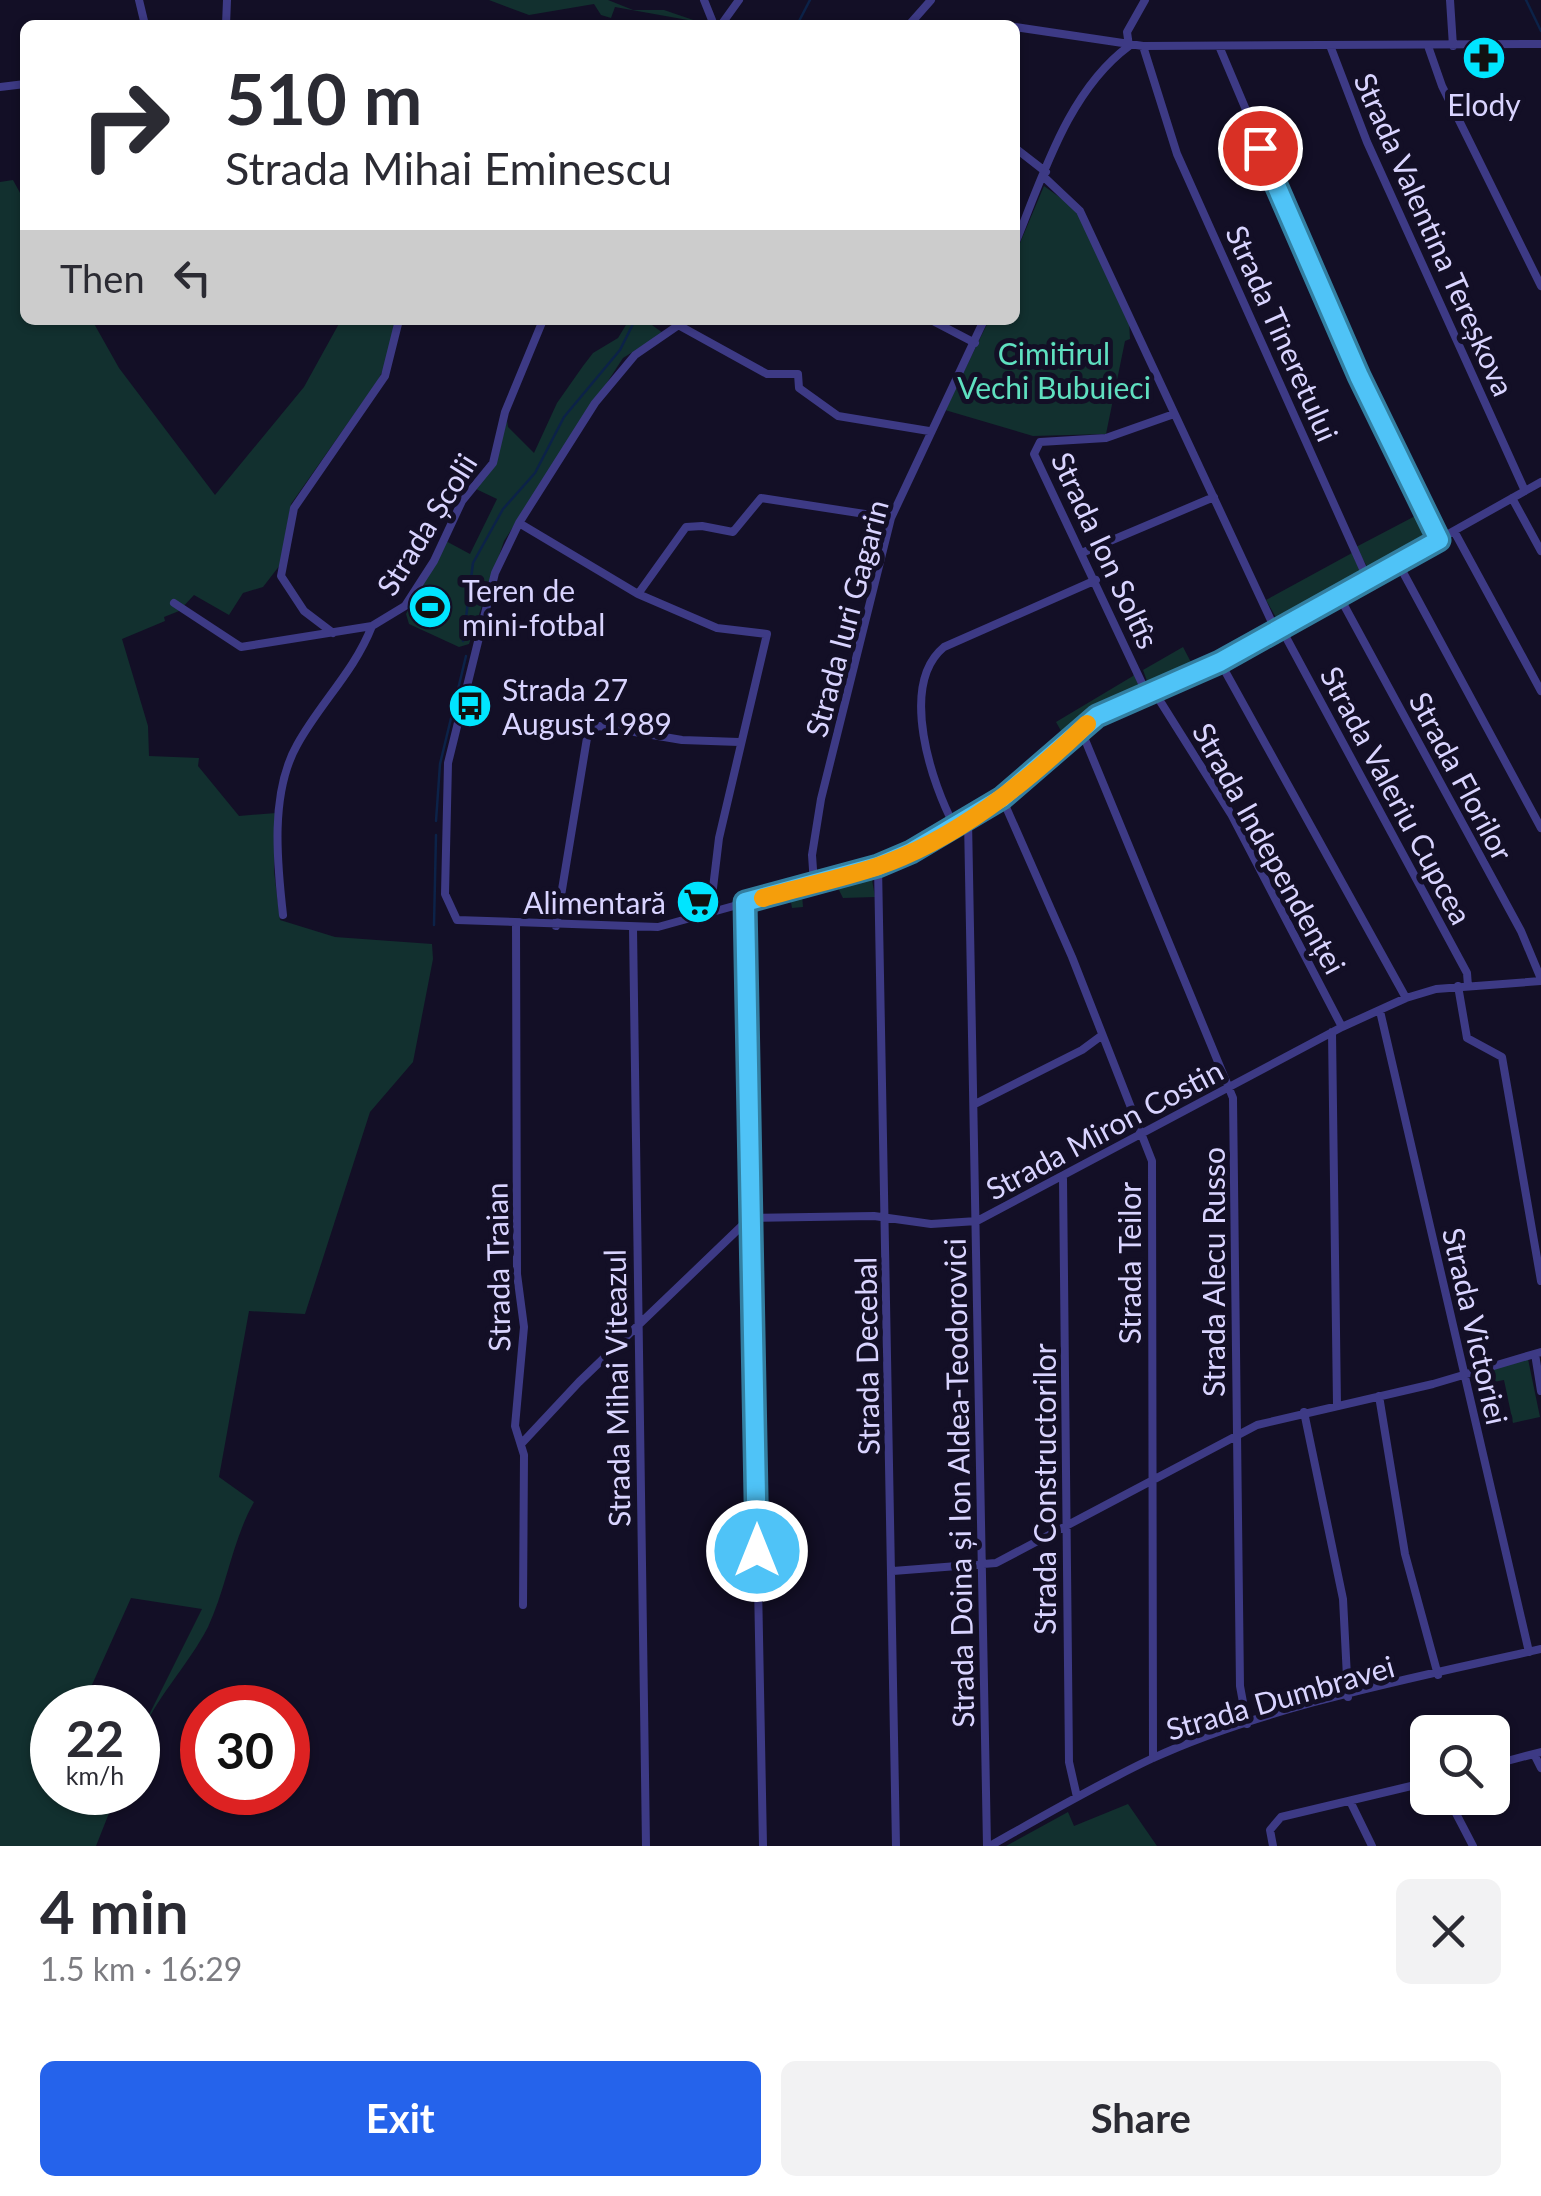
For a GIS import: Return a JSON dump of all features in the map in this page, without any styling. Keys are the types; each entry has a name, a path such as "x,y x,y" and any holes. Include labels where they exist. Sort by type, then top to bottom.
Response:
{"street":[{"path":"722,20 739,0"},
{"path":"913,20 931,0"},
{"path":"1129,46 1127,32 1145,0"},
{"path":"1450,0 1453,46"},
{"path":"1020,28 1129,46 1537,44 1541,56"},
{"path":"1020,232 1080,99 1100,72 1129,46"},
{"name":"Strada Tineretului","path":"1143,46 1177,154 1368,580"},
{"path":"1218,46 1359,376 1439,540"},
{"path":"1428,46 1442,86 1541,286"},
{"name":"Strada Valentina Tereșkova","path":"1331,48 1359,124 1525,491"},
{"name":"Strada Valeriu Cupcea","path":"1020,152 1079,209 1278,629 1435,912 1467,973 1468,986"},
{"path":"333,634 304,611 281,576 290,524 294,508 385,376 398,325"},
{"name":"Strada Școlii","path":"174,603 241,646 333,634 372,626 394,616 418,590 462,501 492,463 505,412 540,325"},
{"path":"680,325 623,367 520,523 487,597 448,763 445,894 458,920 658,927 878,866 1002,798 1108,710 1220,662 1541,482"},
{"path":"686,325 766,374 794,372 799,388 838,416 929,431"},
{"path":"941,325 975,344"},
{"name":"Strada Iuri Gagarin","path":"814,884 812,855 821,799 891,518 982,325"},
{"name":"Strada Ion Soltîs","path":"1152,694 1042,472 1035,446 1058,439 1106,438 1174,414"},
{"path":"1084,552 1214,497"},
{"path":"638,594 686,528 702,526 733,532 760,498 891,518"},
{"path":"1512,498 1541,551"},
{"path":"520,523 638,594 716,628 767,634 739,742 710,913"},
{"path":"1454,531 1541,692"},
{"path":"1398,563 1541,828"},
{"path":"955,827 937,792 924,743 923,694 934,658 944,647 1096,580"},
{"name":"Strada Florilor","path":"1339,596 1521,931 1541,980"},
{"name":"Strada Școlii","path":"283,915 278,870 288,763 298,742 356,662 372,626"},
{"path":"1220,662 1406,998"},
{"name":"Strada Independenței","path":"1152,694 1240,829 1342,1027"},
{"path":"556,926 583,742 592,728 739,742"},
{"name":"Strada Alecu Russo","path":"1081,730 1230,1086 1235,1112 1240,1686 1247,1724"},
{"name":"Strada Teilor","path":"1002,798 1152,1161 1154,1758"},
{"name":"Strada Doina și Ion Aldea-Teodorovici","path":"968,820 988,1846"},
{"name":"Strada Decebal","path":"878,866 896,1846"},
{"path":"745,902 750,988 750,1218 763,1846"},
{"name":"Strada Traian","path":"516,925 517,1274 524,1327 515,1426 522,1444 523,1605"},
{"name":"Strada Mihai Viteazul","path":"633,928 646,1846"},
{"name":"Strada Miron Costin","path":"750,1218 772,1214 886,1218 931,1224 977,1222 1332,1032 1406,998 1458,986 1541,980"},
{"path":"1458,986 1467,1038 1502,1057 1541,1281"},
{"name":"Strada Victoriei","path":"1380,1011 1529,1652"},
{"path":"1332,1032 1337,1405"},
{"path":"975,1104 1082,1050 1101,1036"},
{"name":"Strada Constructorilor","path":"1063,1179 1069,1762 1077,1798"},
{"path":"522,1444 750,1218"},
{"path":"893,1571 982,1566 1008,1559 1237,1436 1304,1412 1538,1353 1541,1390"},
{"path":"1379,1396 1406,1554 1438,1675"},
{"path":"1304,1412 1343,1599 1348,1697"},
{"name":"Strada Dumbravei","path":"988,1846 1154,1758 1247,1724 1541,1650"},
{"path":"1510,1760 1537,1753 1541,1768"},
{"path":"1273,1846 1274,1820 1410,1786"},
{"path":"1350,1801 1372,1846"},
{"path":"1457,1815 1473,1846"}],"green space":[{"path":"489,0 608,0 633,10 664,10 693,20 688,20 615,7 611,18 601,15 594,4 529,15"},
{"path":"13,180 20,193 20,325 95,325 119,368 215,495 304,387 338,325 394,325 386,364 378,380 291,504 280,565 263,587 243,593 229,615 194,595 179,611 164,617 165,621 122,639 148,726 149,756 199,758 198,766 239,816 276,813 274,871 280,920 335,937 432,944 433,959 413,1062 370,1112 305,1314 249,1311 219,1477 254,1502 208,1627 160,1701 160,1693 202,1609 131,1598 92,1685 30,1685 30,1815 108,1815 96,1846 0,1846 0,182"},
{"name":"Cimitirul Vechi Bubuieci","path":"1044,186 1076,209 1129,321 1130,339 1125,341 1106,434 1033,436 945,410 987,325 1020,325 1020,243"},
{"path":"626,325 652,325 663,333 623,358 504,541 469,644 459,647 409,624 406,614 444,540 470,554 497,499 476,489 495,463 507,420 508,427 534,453 557,403 583,366 593,353 618,338"},
{"path":"1419,514 1432,536 1369,570 1356,547"},
{"path":"1352,553 1362,575 1278,621 1266,600"},
{"path":"1183,647 1194,668 1150,689 1143,670"},
{"path":"1135,671 1141,694 1092,715 1065,738 1056,722 1133,676"},
{"path":"871,874 875,897 843,898 837,886 802,895 803,907 792,908 790,897 754,905"},
{"path":"1528,1359 1540,1417 1513,1423 1504,1380 1478,1385 1474,1374"},
{"path":"1128,1804 1157,1846 1006,1846 1068,1812 1074,1826"}],"waterway":[{"path":"800,20 810,0"},
{"path":"1526,0 1541,31"},
{"path":"463,641 473,563 503,509 535,473 564,417 620,350 632,325"},
{"path":"436,821 440,764 466,656"},
{"path":"434,925 436,835"}],"slow traffic":[{"path":"763,898 878,866 911,852 1002,798 1087,724"}],"place":[{"name":"Elody","path":"1484,58"},
{"name":"Teren de mini-fotbal","path":"430,607"},
{"name":"Strada 27 August 1989","path":"470,706"},
{"name":"Alimentară","path":"698,902"}],"route":[{"path":"757,1551 757,1396 747,1159 750,988 745,902 878,866 911,852 1002,798 1097,716 1220,662 1439,540 1359,376 1260,148"}]}
